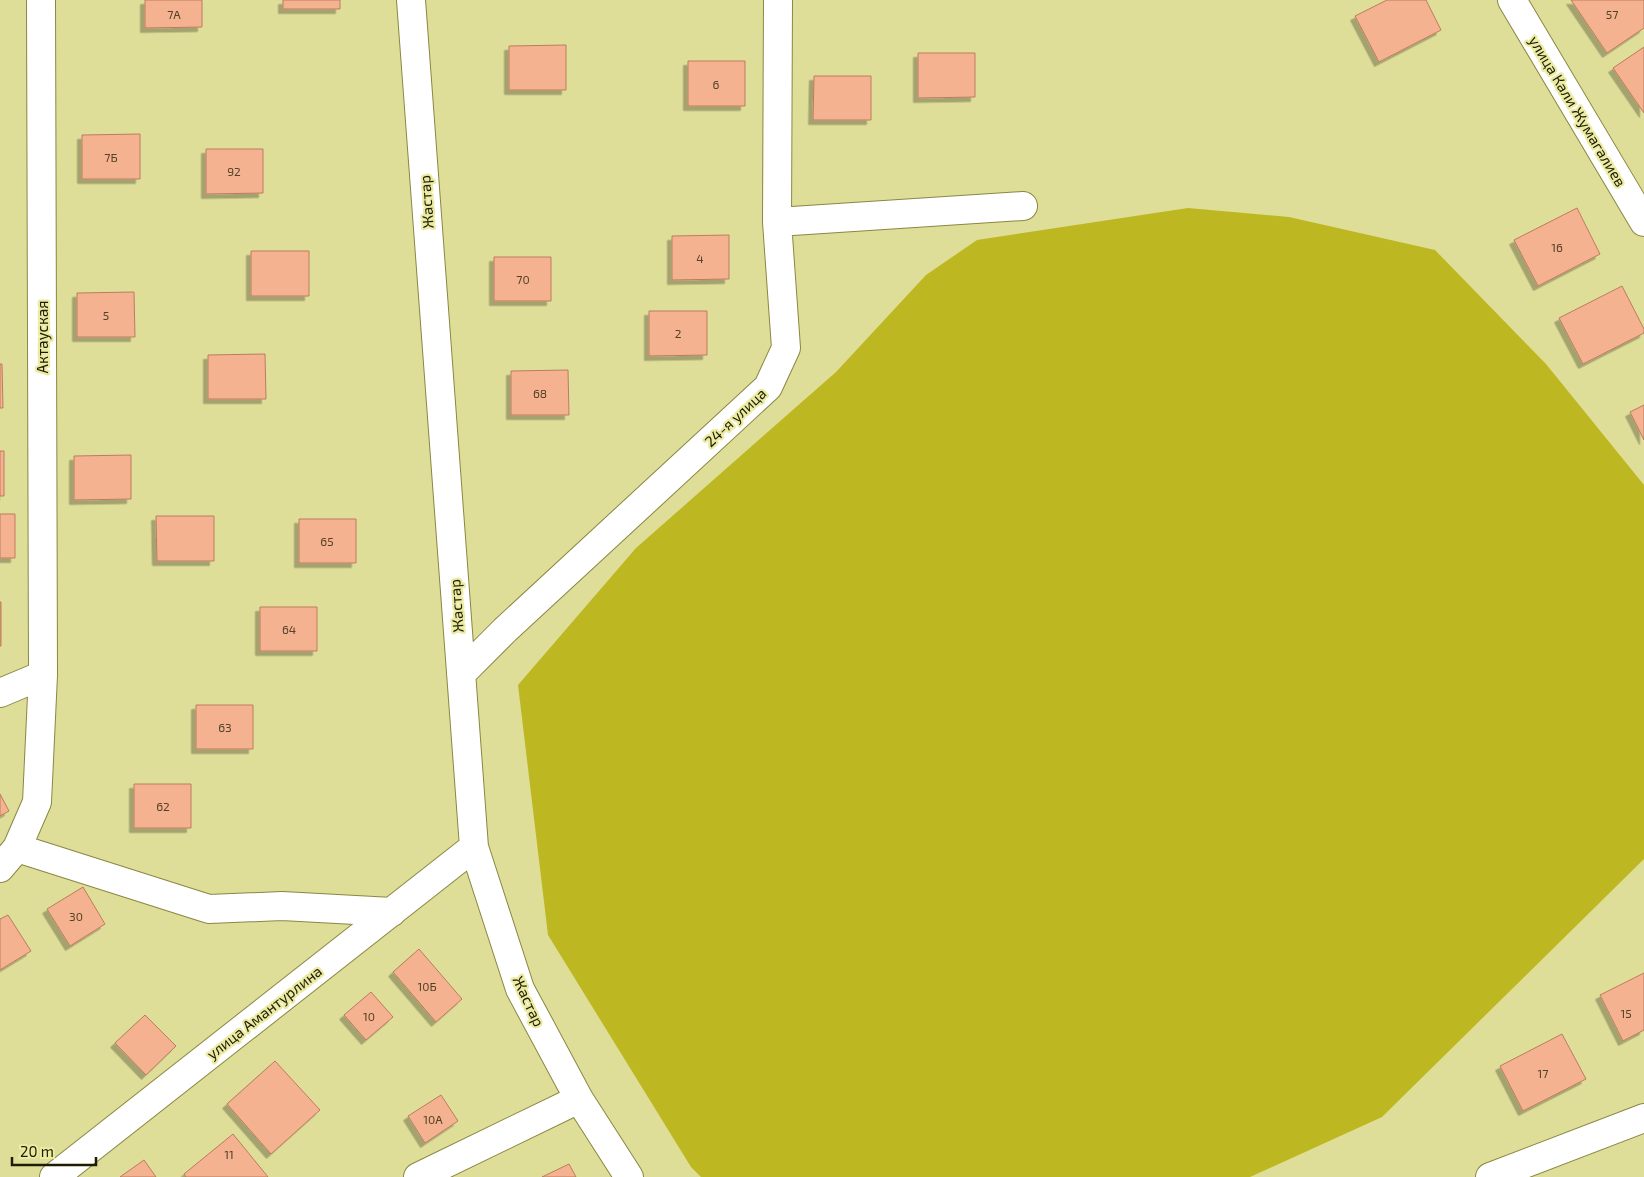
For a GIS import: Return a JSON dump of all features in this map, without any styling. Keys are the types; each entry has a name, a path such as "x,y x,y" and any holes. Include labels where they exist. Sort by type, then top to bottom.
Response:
{"street":[{"name":"Актауская","path":"41,0 43,675"},
{"name":"Жастар","path":"411,0 474,847 520,989 579,1098 628,1177"},
{"name":"24-я улица","path":"461,674 505,630 768,387 786,348 777,222 778,0"},
{"name":"улица Кали Жумагалиев","path":"1512,0 1642,212"},
{"path":"777,222 1023,206"},
{"path":"0,694 43,675 37,802 8,858 209,909 282,906 392,912"},
{"name":"улица Амантурлина","path":"54,1177 474,847"},
{"path":"418,1177 579,1098"},
{"path":"1490,1177 1644,1118"}],"shaded area":[{"path":"1188,208 1289,217 1435,250 1546,364 1644,485 1644,859 1382,1117 1250,1177 701,1177 691,1167 548,935 518,685 636,548 836,372 926,275 977,240"}],"building":[{"path":"145,0 202,0 202,27 145,28"},
{"path":"283,0 340,0 340,9 283,9"},
{"path":"1387,0 1426,0 1441,30 1379,62 1355,16"},
{"path":"1571,0 1644,0 1644,28 1607,53"},
{"path":"566,45 566,90 509,90 509,46"},
{"path":"1644,47 1644,113 1613,68"},
{"path":"918,53 975,53 975,97 918,98"},
{"path":"688,61 745,61 745,106 688,106"},
{"path":"814,76 871,76 871,120 813,120"},
{"path":"140,134 140,179 82,179 82,135"},
{"path":"206,149 263,149 263,193 206,194"},
{"path":"1577,208 1600,254 1538,286 1514,240"},
{"path":"729,235 729,279 672,280 672,236"},
{"path":"251,251 309,251 309,296 251,296"},
{"path":"494,257 551,257 551,301 494,301"},
{"path":"1622,286 1644,329 1644,333 1583,364 1559,318"},
{"path":"134,292 135,337 77,337 77,293"},
{"path":"649,311 707,311 707,355 649,356"},
{"path":"265,354 266,399 208,399 208,355"},
{"path":"0,364 2,364 3,408 0,408"},
{"path":"568,370 569,415 511,415 511,371"},
{"path":"1644,405 1644,440 1630,412"},
{"path":"0,451 4,451 4,496 0,496"},
{"path":"131,455 131,499 74,500 74,456"},
{"path":"0,514 15,514 15,558 0,558"},
{"path":"156,516 214,516 214,561 157,561"},
{"path":"299,519 356,519 356,563 299,563"},
{"path":"1,602 1,646 0,646"},
{"path":"260,607 317,607 317,651 260,651"},
{"path":"196,705 253,705 253,749 196,749"},
{"path":"134,784 191,784 191,828 134,828"},
{"path":"0,794 9,811 0,816"},
{"path":"83,887 105,924 70,946 47,909"},
{"path":"8,915 31,951 0,970 0,919"},
{"path":"419,949 462,999 436,1022 393,972"},
{"path":"1644,973 1644,1030 1623,1041 1600,995"},
{"path":"371,992 393,1017 366,1040 344,1015"},
{"path":"145,1015 176,1046 146,1075 115,1043"},
{"path":"1562,1034 1586,1079 1523,1111 1500,1066"},
{"path":"275,1061 320,1110 271,1154 227,1104"},
{"path":"441,1095 458,1121 425,1143 408,1116"},
{"path":"233,1134 268,1177 186,1177 184,1174"},
{"path":"144,1160 156,1177 120,1177"},
{"path":"569,1164 576,1177 542,1177"}]}
